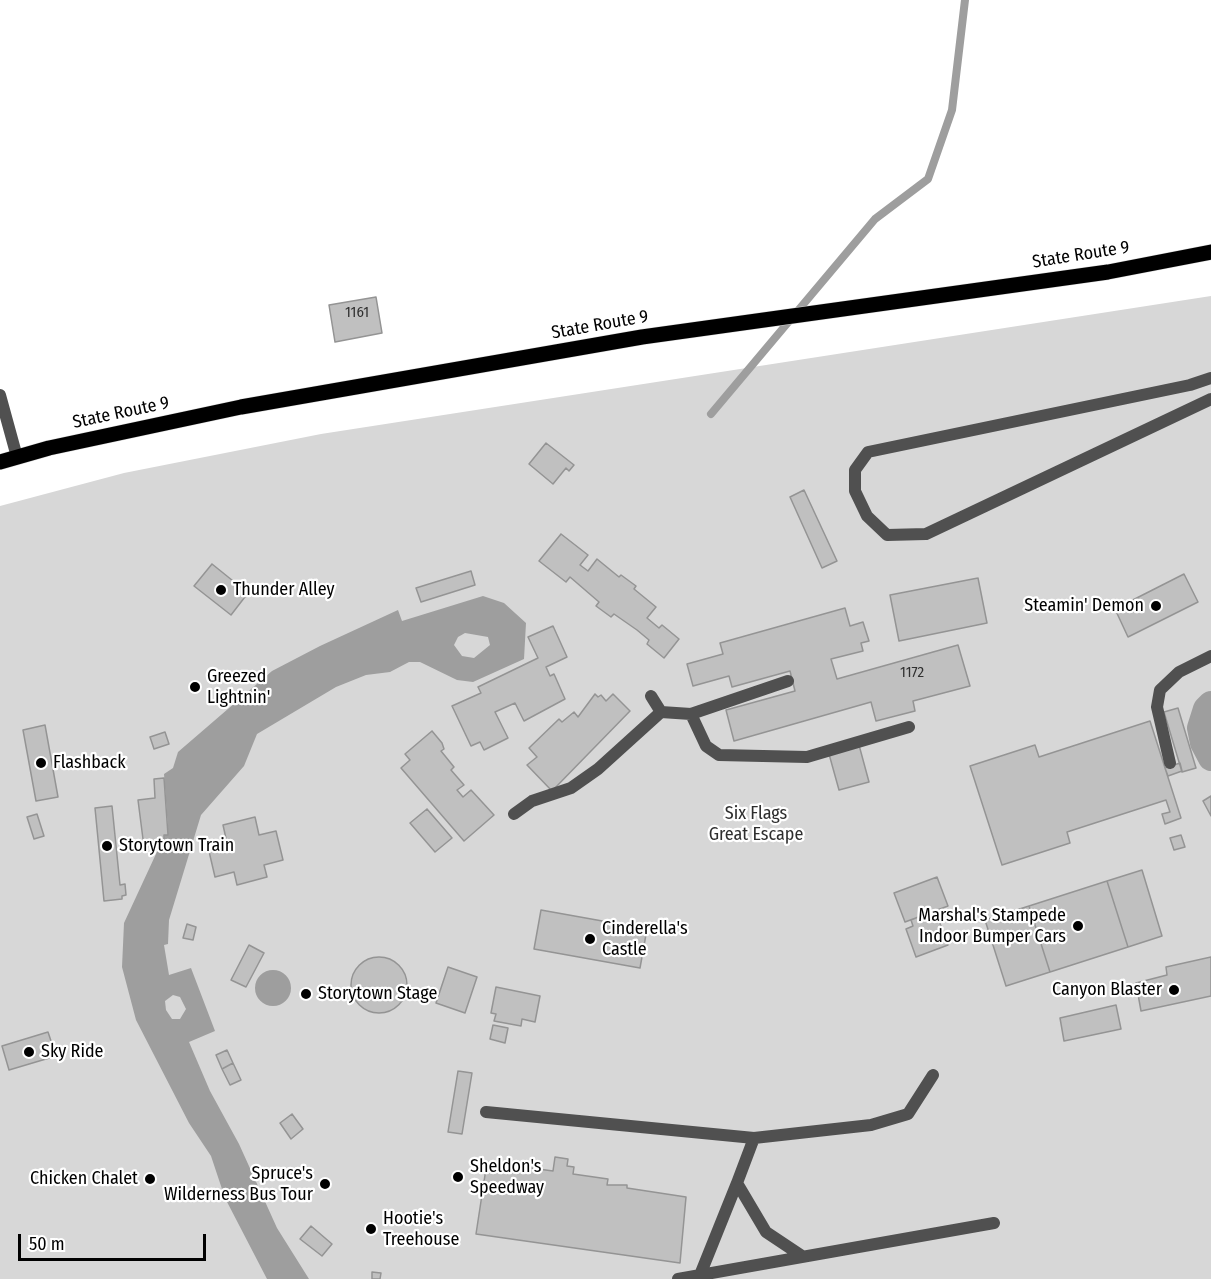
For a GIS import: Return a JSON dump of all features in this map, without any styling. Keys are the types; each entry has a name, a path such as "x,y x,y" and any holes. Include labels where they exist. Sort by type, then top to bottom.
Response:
{"main road":[{"name":"State Route 9","path":"0,462 241,407 642,337 1108,272 1211,252"}],"lane":[{"path":"1211,378 1190,385 868,452 855,470 855,491 867,516 887,535 926,534 1211,399"},
{"path":"0,395 17,457"},
{"path":"1170,763 1157,707 1160,690 1179,672 1211,656"},
{"path":"514,814 532,801 571,788 598,769 661,712 691,714 788,681"},
{"path":"651,696 661,712"},
{"path":"691,714 706,746 719,755 807,757 909,727"},
{"path":"486,1112 754,1138 871,1125 908,1114 933,1076"},
{"path":"700,1275 754,1138"},
{"path":"736,1183 766,1232 802,1256"},
{"path":"678,1279 994,1223"}],"green space":[{"name":"Six Flags Great Escape","path":"1211,296 1211,1279 0,1279 0,506 124,473 321,434"}],"shaded area":[{"path":"483,596 504,603 526,623 524,659 473,682 457,680 420,662 409,662 390,672 366,675 336,687 257,734 244,766 201,815 169,920 168,944 164,945 169,975 191,968 215,1031 189,1042 210,1091 239,1144 277,1228 309,1279 267,1279 225,1198 211,1156 189,1123 136,1020 122,967 124,923 168,828 164,774 173,768 178,752 272,671 398,610 402,621","holes":["465,633 488,637 490,645 474,658 462,656 454,645 458,637","173,995 180,997 186,1009 180,1019 172,1019 166,1010 165,1001"]},
{"path":"273,970 285,976 291,988 285,1000 273,1006 261,1000 255,988 261,976"}],"building":[{"path":"376,297 382,333 335,342 329,305"},
{"path":"546,443 574,465 569,471 566,468 553,484 529,464"},
{"path":"804,490 837,561 822,568 790,497"},
{"path":"561,534 588,555 580,565 588,571 597,559 619,577 621,575 636,586 634,589 656,607 647,618 659,628 662,625 679,639 664,658 647,644 649,640 637,630 614,614 611,617 596,606 599,602 570,577 566,582 539,561"},
{"name":"Thunder Alley","path":"212,564 248,593 231,615 194,586"},
{"path":"471,571 475,585 421,602 416,588"},
{"name":"Steamin' Demon","path":"1184,574 1198,602 1128,637 1115,609"},
{"path":"978,578 987,623 899,641 890,595"},
{"path":"845,608 850,626 863,622 869,641 861,643 863,651 831,659 837,679 958,645 970,686 913,701 915,711 876,721 871,702 734,741 726,710 795,691 790,671 732,687 729,676 693,686 687,664 723,654 720,643"},
{"path":"553,626 567,657 546,667 550,676 554,674 565,699 524,721 515,703 495,712 508,738 484,750 480,742 471,746 452,706 481,693 478,687 538,658 528,637"},
{"path":"595,694 598,697 601,695 606,701 613,694 630,711 552,791 527,765 537,757 529,748 559,719 562,722 574,712 578,717"},
{"path":"1178,708 1196,768 1182,772 1164,712"},
{"path":"1150,721 1181,818 1165,824 1162,814 1170,812 1166,800 1067,832 1070,843 1002,865 970,766 1035,745 1039,757"},
{"name":"Flashback","path":"45,725 58,797 36,801 23,730"},
{"path":"432,731 442,743 444,749 441,751 454,767 451,770 464,785 457,790 463,797 471,790 494,815 464,841 401,768 410,760 405,754"},
{"path":"165,732 169,744 154,749 150,737"},
{"path":"859,745 869,782 839,790 829,754"},
{"path":"1180,763 1182,771 1168,776 1165,768"},
{"path":"164,778 168,835 164,835 164,845 144,847 138,800 155,798 154,779"},
{"path":"1211,796 1211,816 1203,801"},
{"name":"Storytown Train","path":"112,806 120,885 125,884 126,895 122,896 122,899 104,901 95,808"},
{"path":"427,809 452,838 435,852 410,823"},
{"path":"37,814 44,836 34,839 27,817"},
{"path":"255,817 259,835 276,831 283,860 264,865 267,877 237,885 234,872 215,877 208,847 227,843 223,825"},
{"path":"1181,835 1185,847 1174,850 1170,838"},
{"path":"1142,870 1162,936 1128,947 1107,881"},
{"path":"937,877 948,906 905,922 894,893"},
{"name":"Marshal's Stampede Indoor Bumper Cars","path":"1107,881 1128,947 1050,972 1029,906"},
{"path":"1029,906 1050,972 1006,986 985,920"},
{"name":"Cinderella's Castle","path":"541,910 647,929 640,968 534,949"},
{"path":"935,910 948,945 916,957 906,929 913,926 911,920"},
{"path":"187,924 196,927 193,940 183,938"},
{"path":"249,945 264,953 246,987 231,980"},
{"path":"379,957 390,959 399,965 405,974 407,985 405,996 399,1005 390,1011 379,1013 368,1011 359,1005 353,996 351,985 353,974 359,965 368,959"},
{"name":"Canyon Blaster","path":"1211,957 1211,996 1141,1011 1136,983 1167,975 1166,967"},
{"path":"448,967 477,977 465,1013 436,1003"},
{"path":"496,987 540,996 535,1022 522,1019 521,1026 494,1021 496,1014 491,1013"},
{"path":"1116,1005 1121,1029 1064,1041 1060,1018"},
{"path":"493,1025 508,1028 505,1043 490,1039"},
{"name":"Sky Ride","path":"48,1032 56,1056 9,1070 2,1046"},
{"path":"227,1050 233,1063 222,1069 216,1055"},
{"path":"233,1063 241,1080 230,1085 222,1069"},
{"path":"458,1071 472,1073 462,1134 448,1132"},
{"path":"292,1114 303,1129 291,1139 280,1123"},
{"path":"555,1157 568,1159 567,1166 574,1167 573,1174 608,1179 607,1185 627,1185 627,1188 686,1197 680,1263 476,1234 487,1162 553,1171"},
{"path":"311,1226 332,1244 322,1256 300,1239"},
{"path":"372,1272 381,1273 380,1279 372,1279"}],"waterway":[{"path":"711,414 875,219 928,179 952,110 965,0"},
{"path":"1211,704 1206,709 1200,728 1203,743 1211,758"}],"place":[{"name":"Thunder Alley","path":"221,590"},
{"name":"Steamin' Demon","path":"1156,606"},
{"name":"Greezed Lightnin'","path":"195,687"},
{"name":"Flashback","path":"41,763"},
{"name":"Storytown Train","path":"107,846"},
{"name":"Marshal's Stampede Indoor Bumper Cars","path":"1078,926"},
{"name":"Cinderella's Castle","path":"590,939"},
{"name":"Canyon Blaster","path":"1174,990"},
{"name":"Storytown Stage","path":"306,994"},
{"name":"Sky Ride","path":"29,1052"},
{"name":"Sheldon's Speedway","path":"458,1177"},
{"name":"Chicken Chalet","path":"150,1179"},
{"name":"Spruce's Wilderness Bus Tour","path":"325,1184"},
{"name":"Hootie's Treehouse","path":"371,1229"}]}
